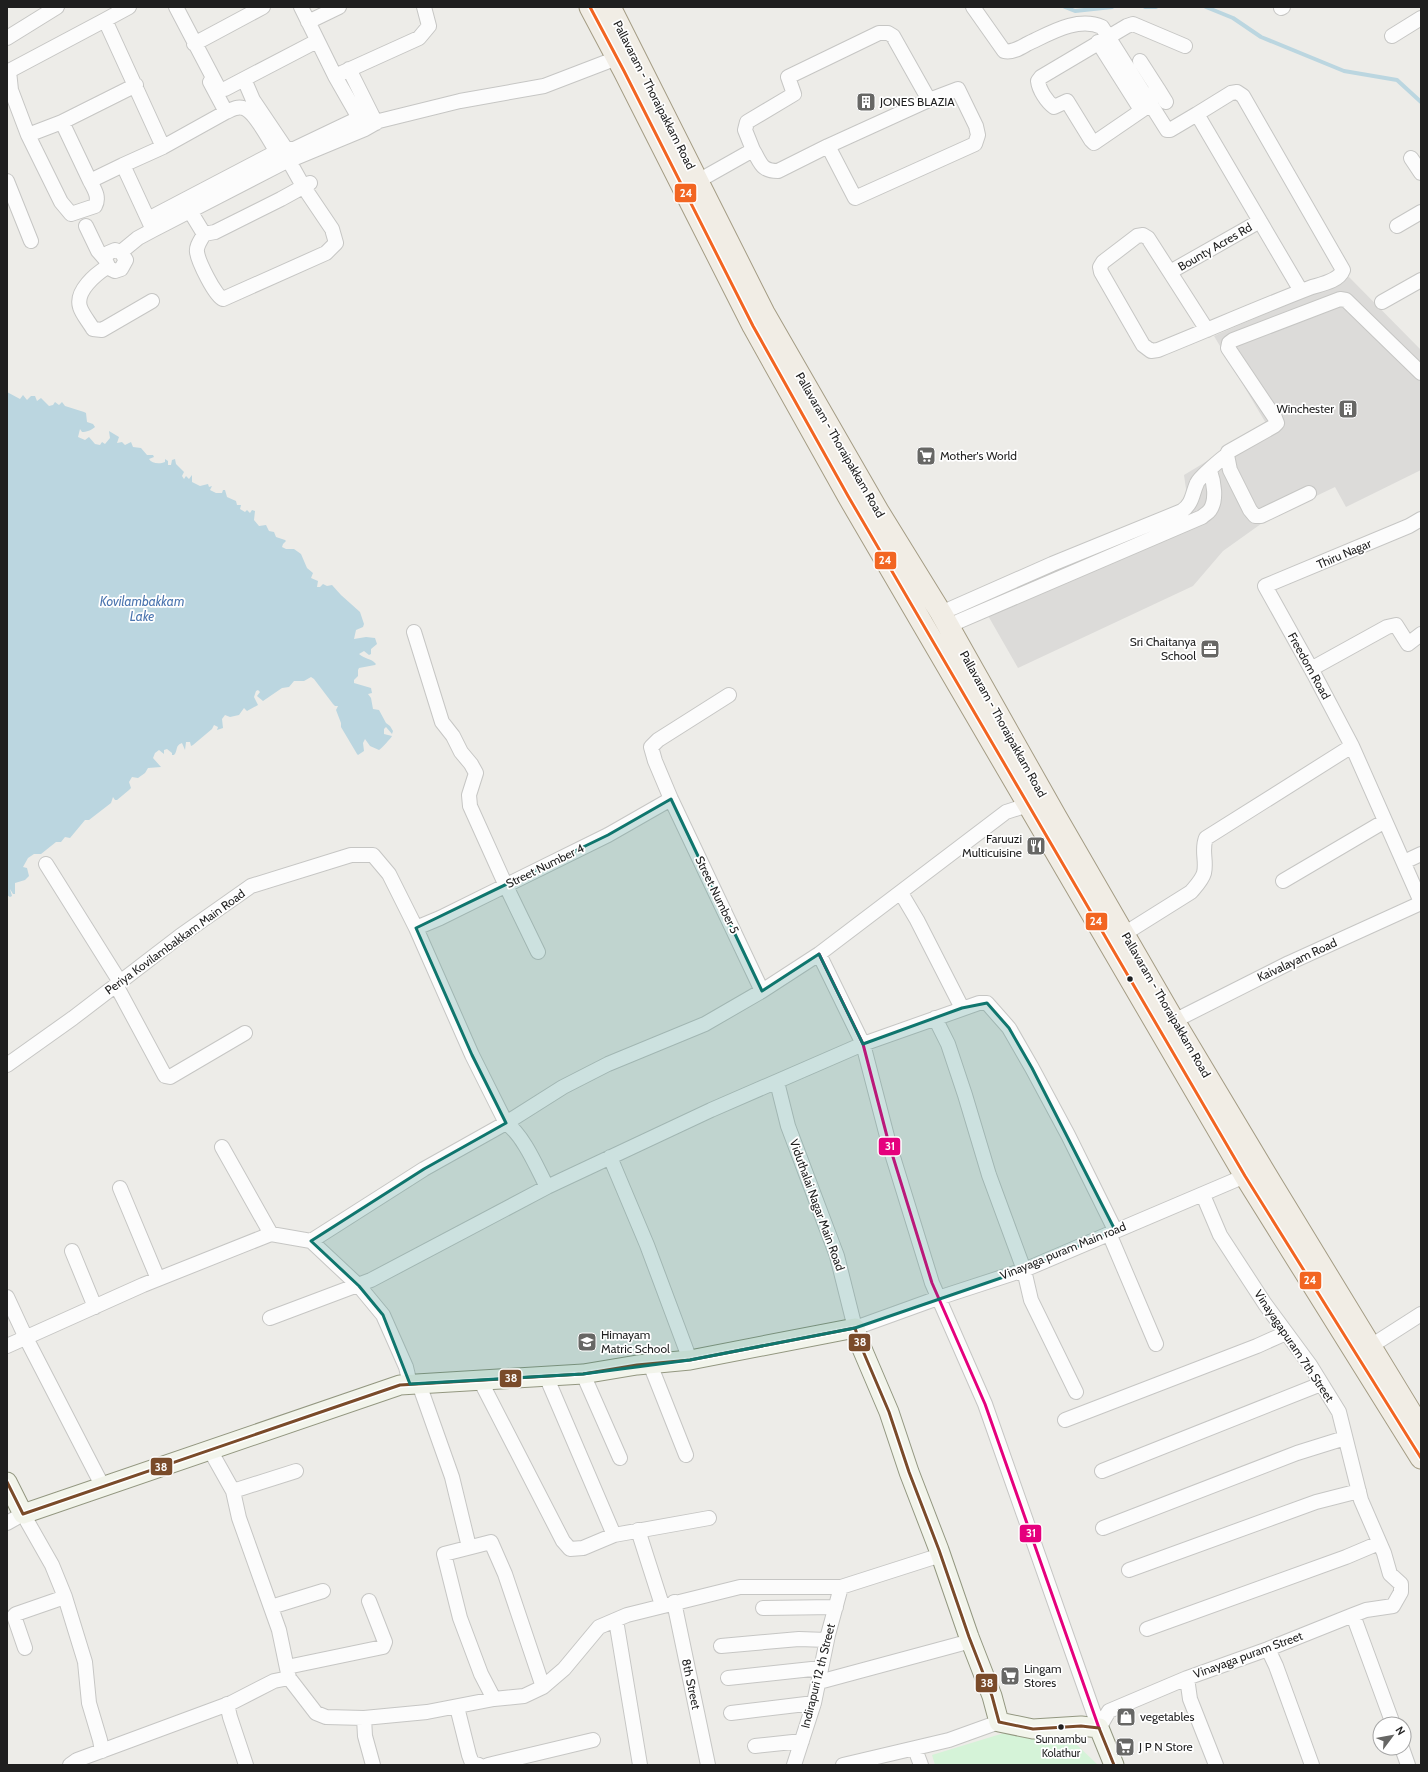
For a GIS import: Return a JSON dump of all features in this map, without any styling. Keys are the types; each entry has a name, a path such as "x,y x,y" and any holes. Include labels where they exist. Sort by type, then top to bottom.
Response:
{"main road":[{"name":"Pallavaram - Thoraipakkam Road","path":"588,7 599,26 624,47 698,182 764,313 878,512 944,619 1048,821 1421,1458"},
{"name":"Pallavaram - Thoraipakkam Road","path":"610,7 624,47 753,326 848,496 1028,805 1048,821 1124,934 1174,1021 1254,1172 1371,1346 1421,1429"},
{"path":"617,7 624,47"}],"street":[{"path":"7,38 57,7"},
{"path":"62,122 97,195 98,202 95,206 72,214 61,202 28,135 11,90 9,71 129,7"},
{"path":"172,7 226,112"},
{"path":"176,7 194,44 219,89 225,89 317,40"},
{"path":"194,44 239,13 263,7"},
{"path":"301,7 335,76 367,123"},
{"path":"308,22 339,7"},
{"path":"335,76 419,38 429,26 424,7"},
{"path":"973,7 1004,51 1010,52 1063,28 1081,24 1102,27 1103,39 1146,104 1167,130 1170,130 1231,93 1237,92 1243,96 1343,270 1339,277 1301,291 1207,330 1158,350 1151,351 1143,345 1101,272 1100,267 1103,262 1137,236 1143,235 1148,238 1207,330"},
{"path":"1392,36 1421,18"},
{"path":"105,20 163,147"},
{"path":"1158,89 1146,104 1094,143 1067,101 1054,107 1050,104 1039,87 1038,81 1041,77 1103,39 1133,24 1185,46"},
{"path":"828,146 855,198 975,144 978,135 976,126 958,89 928,100 828,146 778,171 768,171 764,168 753,150 745,130 747,122 794,94 788,77 879,33 888,33 893,36 928,100"},
{"path":"244,79 253,100 286,148 294,149 367,123 460,101 544,86 624,47"},
{"path":"1140,61 1166,102"},
{"path":"349,69 367,123"},
{"path":"28,135 62,122 136,85"},
{"path":"90,181 163,147 226,112 238,107 245,108 254,116 283,159 306,184 332,229 336,243 326,253 223,299 219,297 208,279 197,253 197,246 204,234 215,232 281,199 306,184"},
{"path":"1197,114 1301,291"},
{"path":"86,226 98,251 106,263 115,270 124,266 126,260 121,252 138,238 151,224 283,159 367,123"},
{"path":"698,182 753,150"},
{"path":"1411,158 1421,173"},
{"path":"151,224 190,211 283,159"},
{"path":"123,165 151,224"},
{"path":"7,181 31,241"},
{"path":"190,211 204,234"},
{"path":"1397,226 1421,212"},
{"name":"Bounty Acres Rd","path":"1170,272 1260,221"},
{"path":"106,263 90,280 81,294 80,306 93,329 102,330 152,300"},
{"path":"1382,302 1421,280"},
{"path":"944,619 1052,564 1182,511 1191,503 1197,481 1202,475 1210,471 1228,455 1228,452 1277,423 1228,348 1229,343 1233,340 1334,300 1346,300 1421,373"},
{"path":"1228,455 1230,470 1250,510 1255,516 1262,516 1309,493"},
{"path":"944,619 1202,517 1210,510 1212,504 1214,481 1210,471"},
{"name":"Thiru Nagar","path":"1265,586 1410,526 1421,519"},
{"name":"Freedom Road","path":"1265,586 1352,746 1421,903"},
{"path":"1311,669 1387,627 1396,624 1408,644 1421,634"},
{"path":"414,632 442,722 453,736 461,752 476,773 469,795 470,806 538,952"},
{"name":"Street Number 5","path":"729,695 658,740 651,747 671,799 762,991"},
{"path":"1124,934 1192,892 1204,873 1203,845 1206,838 1352,746"},
{"name":"Street Number 4","path":"416,928 440,918 608,835 671,799"},
{"path":"311,1241 424,1169 506,1123 563,1087 608,1064 705,1024 762,991 819,954 1006,812 1028,805"},
{"path":"1284,880 1385,821"},
{"path":"1404,862 1421,854"},
{"name":"Periya Kovilambakkam Main Road","path":"7,1065 118,984 180,936 251,886 351,855 374,855 389,874 416,928 472,1055 506,1123 513,1128 523,1143 548,1187"},
{"path":"46,864 118,984 165,1076 170,1077 245,1033"},
{"path":"901,893 917,920 962,1008"},
{"name":"Kaivalayam Road","path":"1174,1021 1289,963 1421,903"},
{"path":"819,954 863,1044 889,1144 938,1298 985,1404 1099,1728 1114,1765"},
{"path":"270,1318 359,1286 548,1187 610,1157 863,1044 962,1008 979,1003 987,1003 1009,1028 1068,1134 1113,1232 1111,1238 1156,1344"},
{"path":"935,1018 948,1044 966,1095 989,1175 1024,1270 1031,1300 1076,1392"},
{"name":"Viduthalai Nagar Main Road","path":"777,1082 788,1126 837,1256 856,1328"},
{"path":"222,1147 271,1234"},
{"path":"610,1157 647,1245 690,1360"},
{"name":"Vinayaga puram Main road","path":"856,1328 938,1298 1024,1270 1254,1172"},
{"path":"120,1188 158,1279"},
{"name":"Vinayagapuram 7th Street","path":"1202,1195 1220,1235 1265,1304 1322,1384 1339,1412 1365,1511 1379,1543 1390,1574 1401,1584 1401,1592"},
{"path":"7,1346 158,1279 271,1234 311,1241 359,1286 383,1316 415,1384 452,1477 469,1547"},
{"path":"72,1251 95,1307"},
{"path":"7,1297 26,1338 103,1487"},
{"path":"1371,1346 1421,1314"},
{"path":"15,1518 400,1385 583,1374 650,1364 690,1360 856,1328 860,1344 889,1412 909,1472 941,1555 992,1696 999,1722"},
{"path":"1065,1420 1257,1346 1286,1333"},
{"path":"650,1364 686,1455"},
{"path":"583,1374 620,1458"},
{"path":"546,1376 614,1534"},
{"path":"480,1380 563,1541 570,1549 582,1548 614,1534 709,1518"},
{"path":"1102,1471 1322,1384"},
{"path":"1103,1528 1297,1453 1345,1438"},
{"path":"210,1450 232,1491 239,1518 283,1644 288,1672 316,1713 326,1717 364,1718 427,1712 494,1699 524,1696 543,1687 564,1669 599,1627 616,1620 668,1604 740,1587 841,1587 941,1555"},
{"path":"232,1491 296,1471"},
{"path":"7,1482 15,1518 52,1565 65,1597 85,1662 89,1703 102,1751"},
{"path":"1129,1570 1316,1502 1359,1491"},
{"name":"8th Street","path":"638,1530 668,1604 708,1765"},
{"path":"494,1699 481,1674 460,1618 444,1554 469,1547 491,1542 505,1574 543,1687"},
{"path":"1147,1629 1346,1557 1379,1543"},
{"name":"Indirapuri 12 th Street","path":"794,1765 814,1702 827,1640 841,1587"},
{"path":"271,1607 323,1591"},
{"name":"Vinayaga puram Street","path":"1099,1728 1109,1711 1187,1678 1268,1649 1366,1610 1393,1606 1401,1592"},
{"path":"25,1648 14,1616 65,1597"},
{"path":"70,1765 77,1760 227,1704 274,1682 288,1672 383,1647 384,1642 369,1601"},
{"path":"763,1608 836,1607"},
{"path":"1353,1615 1390,1716"},
{"path":"616,1620 640,1765"},
{"path":"722,1646 799,1639 827,1640"},
{"path":"818,1682 971,1641"},
{"path":"1268,1649 1276,1666 1312,1765"},
{"path":"728,1678 821,1668"},
{"path":"1187,1678 1190,1699 1216,1765"},
{"path":"731,1713 814,1702"},
{"path":"227,1704 246,1765"},
{"path":"457,1707 472,1763 479,1765"},
{"path":"364,1718 365,1736 373,1765"},
{"path":"843,1765 949,1740 999,1722 1033,1729 1081,1726 1099,1728"},
{"path":"488,1765 593,1740"},
{"path":"755,1746 802,1741"},
{"path":"915,1749 921,1765"}],"highlighted area":[{"path":"671,799 762,991 819,954 863,1044 962,1008 987,1003 1009,1028 1032,1068 1115,1230 1024,1270 855,1328 690,1360 583,1374 410,1384 383,1315 359,1286 311,1241 424,1169 506,1123 472,1055 416,928 608,835"}],"shaded area":[{"path":"1349,277 1421,350 1421,470 1346,507 1335,487 1289,509 1265,521 1223,551 1193,586 1018,668 975,593 1188,503 1184,475 1267,425 1214,336"}],"green space":[{"path":"1004,1733 1044,1736 1075,1743 1098,1765 935,1765 932,1755"}],"water":[{"name":"Kovilambakkam Lake","path":"7,392 20,399 23,395 27,400 31,396 35,396 37,401 41,398 49,406 53,405 55,402 59,405 62,402 65,406 84,412 86,413 87,422 93,424 95,427 84,432 80,429 78,437 85,440 89,437 95,444 100,445 102,442 105,444 110,438 109,431 119,437 117,443 122,442 125,445 131,442 133,447 141,448 147,455 153,455 154,457 149,459 152,462 163,463 165,462 165,459 168,461 168,465 171,465 172,460 175,459 176,464 184,472 182,476 184,479 186,476 189,479 192,475 192,482 200,486 208,484 209,487 212,486 210,490 216,493 222,493 223,490 225,490 227,497 236,501 237,505 241,505 240,509 245,512 247,510 250,513 252,510 255,511 254,520 259,526 266,525 269,531 274,532 276,537 285,540 286,541 282,547 286,549 294,549 301,554 307,568 313,573 311,578 318,581 317,587 320,587 323,584 327,586 332,585 360,612 364,624 363,627 356,630 354,639 366,637 375,638 377,644 371,649 371,654 369,655 364,651 359,654 376,664 359,668 358,676 354,680 354,683 371,688 372,693 368,694 371,698 373,709 379,710 386,723 393,731 392,734 386,727 384,729 384,734 392,736 386,743 379,750 370,746 365,739 363,743 364,751 358,755 341,727 336,710 338,706 333,704 311,677 304,681 294,681 289,687 282,688 263,701 257,696 260,692 258,690 256,691 254,697 258,705 247,711 244,708 239,715 230,717 225,715 222,719 223,728 217,730 218,727 214,725 212,729 193,745 191,746 190,742 186,742 185,750 182,743 180,744 174,755 172,755 172,753 167,749 164,750 164,754 159,750 155,753 153,758 161,767 148,768 145,773 138,778 132,777 129,782 131,788 129,790 117,800 113,797 111,803 89,820 85,820 70,838 65,837 61,842 56,842 41,854 34,854 28,858 23,867 27,868 29,876 25,880 15,883 15,894 13,894 10,889 12,896 10,897 7,895"}],"waterway":[{"path":"1065,7 1075,11 1112,7"},
{"path":"1145,7 1156,7"},
{"path":"1206,7 1233,18 1261,37 1344,71 1397,80 1421,102"}],"transit line":[{"name":"24","path":"590,7 753,326 848,496 1245,1176 1421,1458"},
{"name":"31","path":"819,954 863,1044 889,1144 932,1283 985,1404 1099,1728"},
{"name":"38","path":"7,1482 23,1514 400,1385 583,1374 637,1365 690,1360 855,1328 860,1344 889,1412 909,1472 992,1696 999,1722 1033,1729 1081,1726 1099,1728 1114,1765"}],"place":[{"name":"JONES BLAZIA","path":"866,102"},
{"name":"Winchester","path":"1348,409"},
{"name":"Mother's World","path":"926,456"},
{"name":"Sri Chaitanya School","path":"1210,649"},
{"name":"Faruuzi Multicuisine","path":"1036,846"},
{"name":"Himayam Matric School","path":"587,1342"},
{"name":"Lingam Stores","path":"1010,1676"},
{"name":"vegetables","path":"1126,1717"},
{"name":"Sunnambu Kolathur","path":"1061,1727"},
{"name":"J P N Store","path":"1125,1747"}]}
